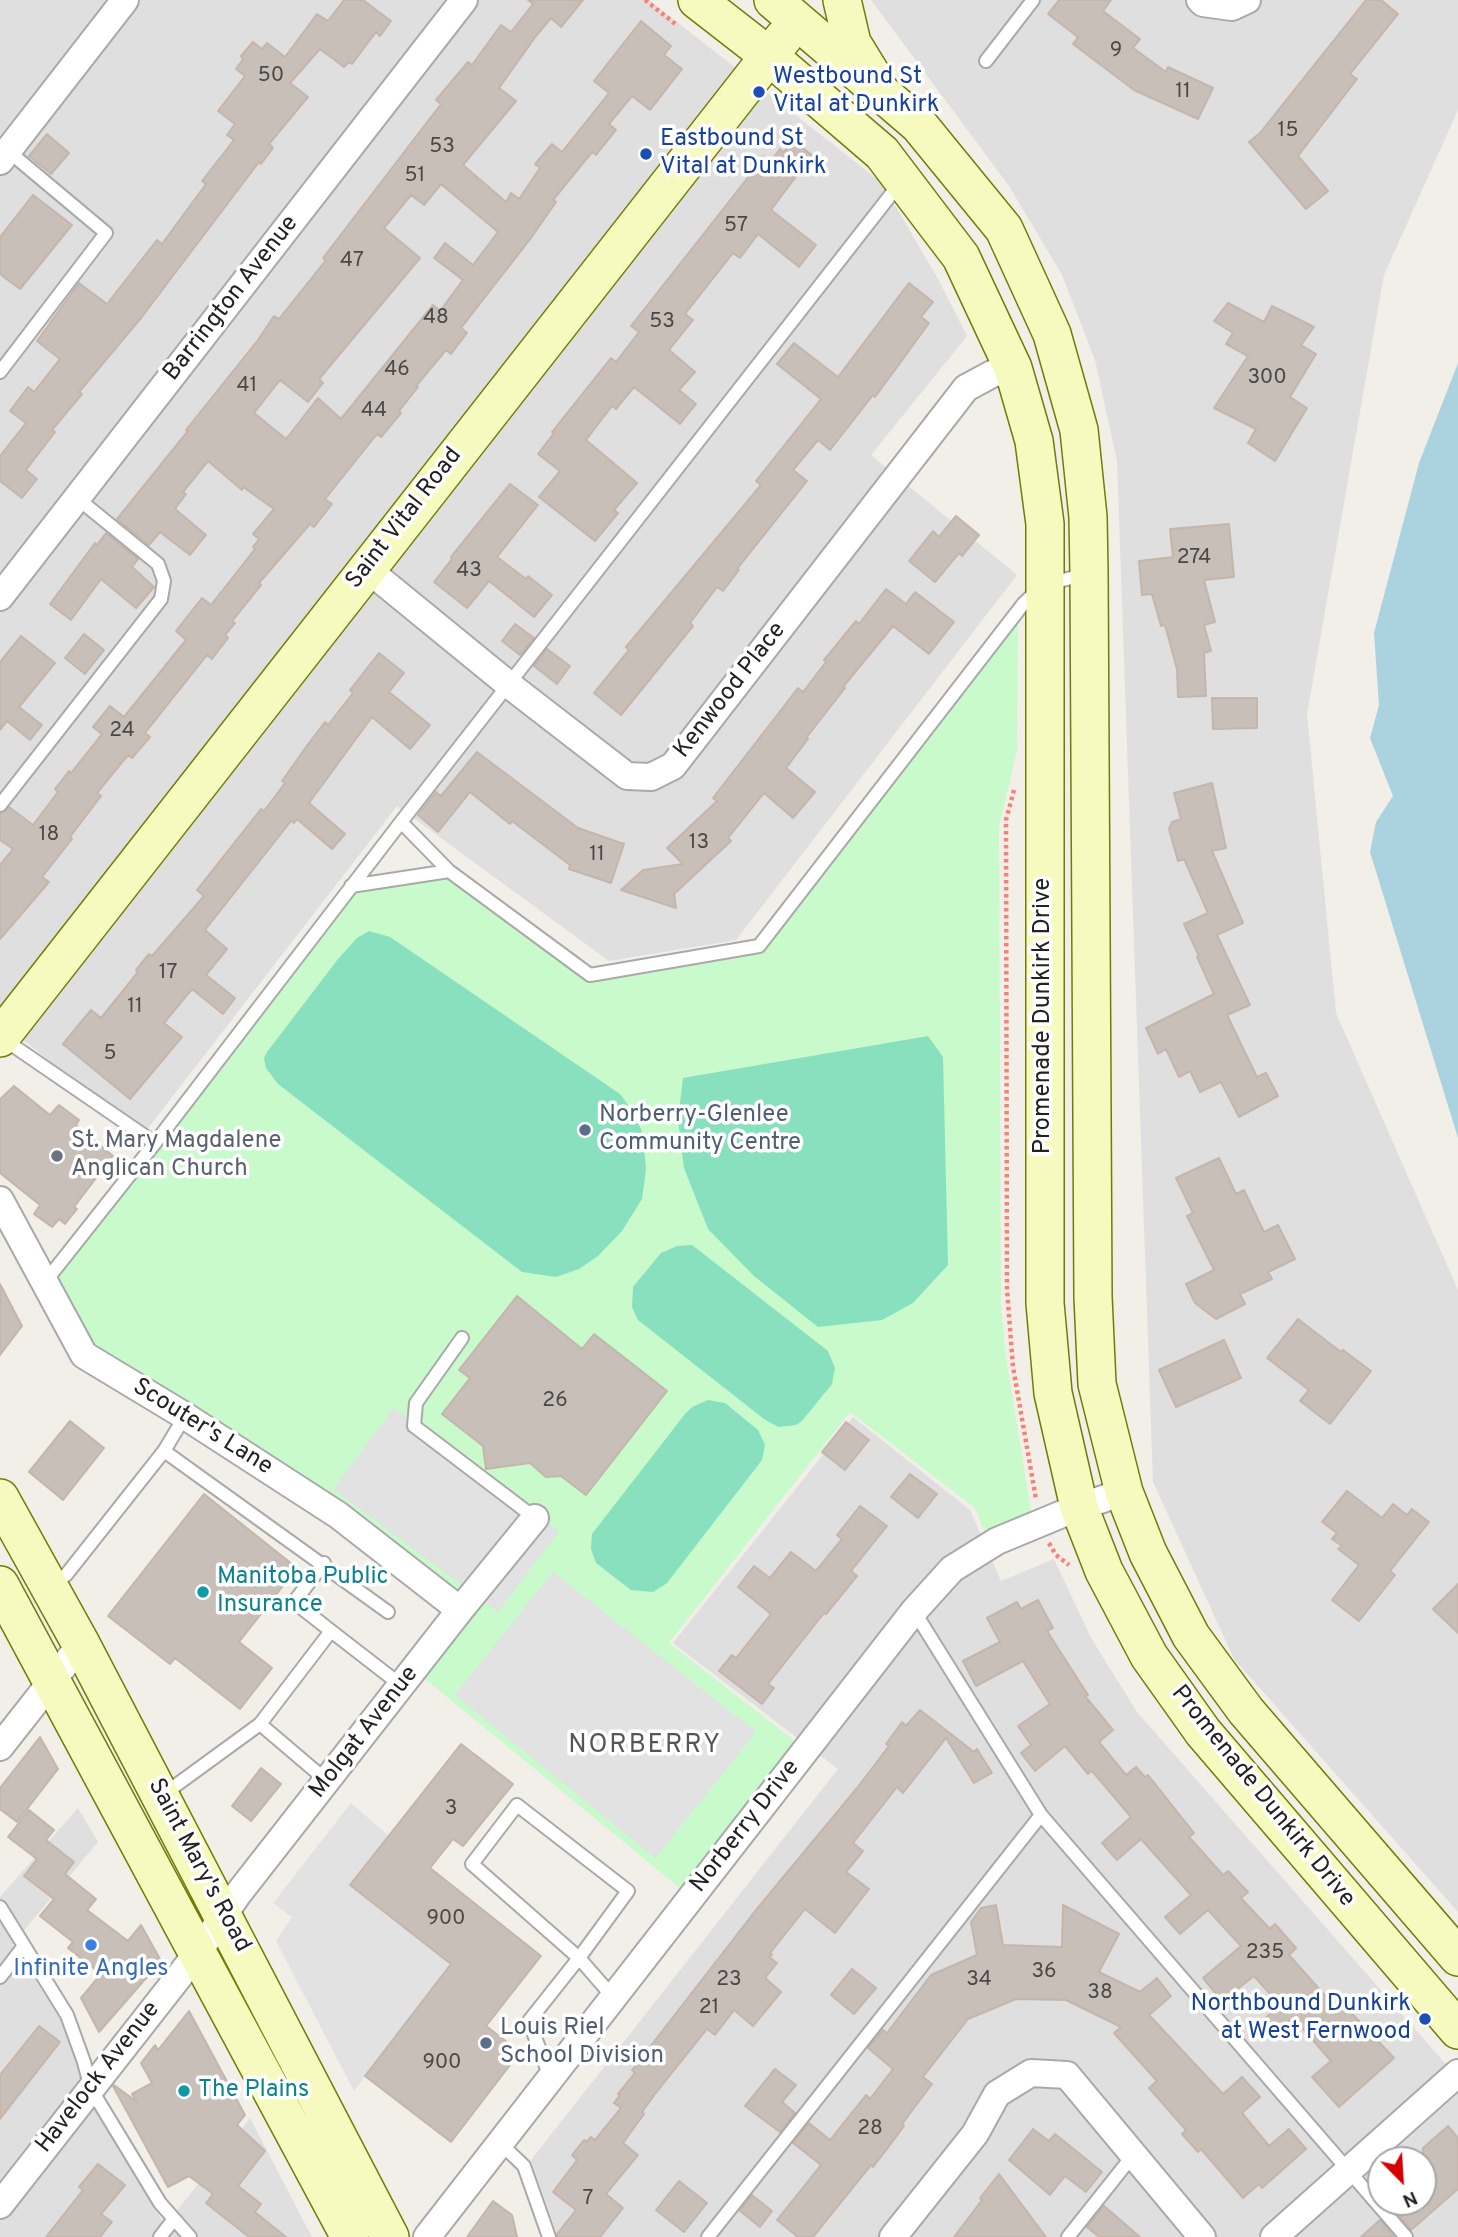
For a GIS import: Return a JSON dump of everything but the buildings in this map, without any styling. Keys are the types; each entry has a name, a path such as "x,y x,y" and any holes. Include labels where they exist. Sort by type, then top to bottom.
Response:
{"main road":[{"path":"842,0 852,43 882,93"},
{"name":"Promenade Dunkirk Drive","path":"794,6 882,93 919,125 1004,229 1052,334 1079,430 1088,517 1089,573 1093,1297 1097,1384 1124,1492 1148,1553 1191,1636 1246,1711 1458,1957"},
{"name":"Saint Vital Road","path":"1,1038 769,56 794,6"},
{"name":"Promenade Dunkirk Drive","path":"692,17 769,56 882,153 961,257 1013,368 1034,441 1045,524 1045,1303 1053,1393 1079,1507 1104,1571 1149,1656 1203,1732 1458,2030"},
{"name":"Saint Mary's Road","path":"0,1498 81,1644 223,1913 390,2237"},
{"name":"Saint Mary's Road","path":"0,1585 199,1951 350,2237"}],"street":[{"path":"3,152 125,0"},
{"name":"Barrington Avenue","path":"0,597 464,0"},
{"path":"1200,0 1203,3 1232,7 1247,0"},
{"name":"Kenwood Place","path":"366,568 626,776 651,777 673,766 966,388 992,374 1013,368"},
{"name":"Scouter's Lane","path":"0,1200 83,1355 185,1416 338,1514 460,1610"},
{"name":"Norberry Drive","path":"427,2237 914,1611 952,1569 997,1541 1079,1507 1124,1492"},
{"name":"Molgat Avenue","path":"199,1951 223,1913 535,1518"},
{"path":"0,1747 81,1644"},
{"name":"Havelock Avenue","path":"0,2205 199,1951"},
{"path":"893,2237 975,2134 997,2094 1031,2073 1067,2076 1202,2237"},
{"path":"1274,2237 1458,2073"}],"lane":[{"path":"986,61 1033,0"},
{"path":"0,372 106,233 3,152"},
{"path":"44,1282 155,1143 351,886 902,180"},
{"path":"0,805 161,599 164,581 158,564 78,498"},
{"path":"401,822 449,871 590,975 759,946 1024,603 1043,585 1089,573"},
{"path":"351,886 449,871"},
{"path":"1,1038 155,1143"},
{"path":"462,1338 416,1403 414,1426 535,1518"},
{"path":"48,1585 66,1575 164,1451 185,1416"},
{"path":"164,1451 324,1563 388,1612"},
{"path":"324,1563 294,1602 402,1686"},
{"path":"914,1611 1041,1815 1406,2237"},
{"path":"161,1796 260,1724 331,1631"},
{"path":"260,1724 327,1780"},
{"path":"550,2078 529,2021 579,1958 628,1891 517,1805 472,1864 579,1958 613,1997"},
{"path":"708,2237 1041,1815"},
{"path":"0,1907 67,2015 91,2089 160,2203 190,2237"},
{"path":"0,1977 24,1946"},
{"path":"500,2143 524,2166 549,2237"},
{"path":"1068,2237 1133,2154"},
{"path":"160,2237 174,2219"}],"path":[{"path":"645,0 654,8 692,17"},
{"path":"1013,1367 1007,1289 1006,820 1016,782"}],"shaded area":[{"path":"0,0 649,0 882,183 938,279 967,336 871,455 1017,575 736,940 609,961 397,806 142,1136 0,1021"},
{"path":"871,0 1458,0 1458,110 1384,275 1307,714 1336,1013 1458,1290 1458,1912 1234,1659 1153,1482 1117,461 1095,360 1062,275 1009,186"},
{"path":"394,1408 559,1531 498,1612 333,1489"},
{"path":"853,1417 970,1510 1001,1581 1054,1559 1091,1638 1137,1712 1458,2078 1458,2237 558,2237 531,2160 838,1769 673,1643"},
{"path":"553,1572 756,1732 655,1858 455,1695"},
{"path":"351,1803 389,1836 351,1885 452,1965 354,2091 276,1941 292,1917 273,1903"},
{"path":"78,1808 98,1842 12,1945 62,2021 78,2064 165,2226 250,2118 312,2237 0,2237 0,1897"}],"green space":[{"name":"Norberry-Glenlee Community Centre","path":"1018,620 1017,750 999,827 1001,1305 1006,1357 1032,1517 987,1537 975,1508 850,1412 669,1643 800,1745 686,1893 419,1674 467,1610 89,1350 53,1281 354,892 449,871 590,980 763,951"},
{"path":"369,931 390,937 620,1094 634,1113 643,1134 646,1170 642,1199 622,1231 598,1256 579,1269 556,1277 522,1272 278,1084 266,1068 264,1058 267,1052 338,959 357,938"},
{"path":"928,1036 943,1057 948,1265 913,1303 882,1320 818,1327 754,1276 708,1229 684,1168 678,1120 683,1078"},
{"path":"692,1245 828,1351 835,1368 832,1384 796,1425 778,1427 764,1419 638,1320 632,1307 633,1287 661,1253 677,1246"},
{"path":"708,1400 725,1403 758,1430 765,1445 762,1460 667,1583 653,1592 631,1590 596,1563 591,1549 592,1534 685,1414 692,1407"}],"water":[{"path":"1458,363 1458,1138 1370,852 1376,822 1393,796 1370,738 1379,705 1374,633 1419,463"}],"place":[{"name":"Westbound St Vital at Dunkirk","path":"759,92"},
{"name":"Eastbound St Vital at Dunkirk","path":"646,154"},
{"name":"Norberry-Glenlee Community Centre","path":"585,1130"},
{"name":"St. Mary Magdalene Anglican Church","path":"57,1156"},
{"name":"Manitoba Public Insurance","path":"203,1592"},
{"name":"Infinite Angles","path":"91,1945"},
{"name":"Northbound Dunkirk at West Fernwood","path":"1425,2019"},
{"name":"Louis Riel School Division","path":"486,2043"},
{"name":"The Plains","path":"184,2091"}],"district":[{"name":"NORBERRY","path":"645,1747"}]}
